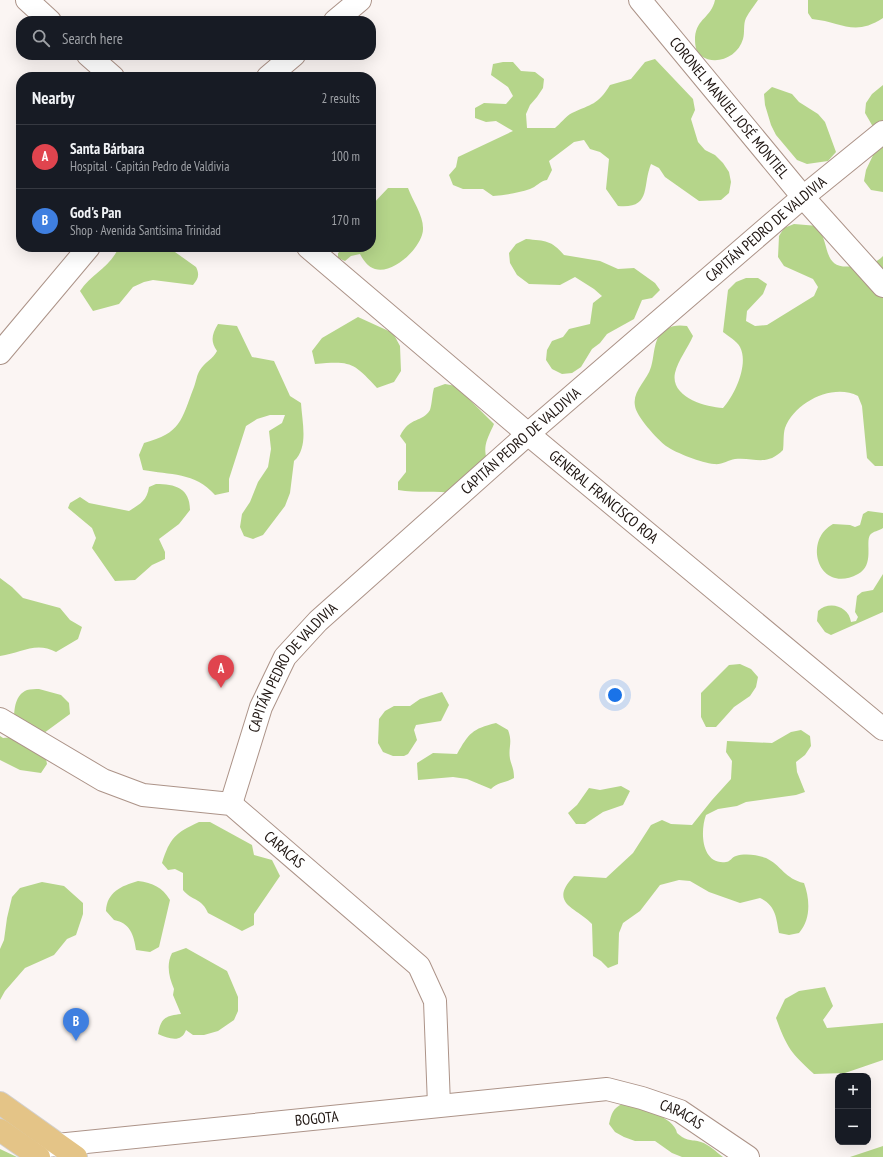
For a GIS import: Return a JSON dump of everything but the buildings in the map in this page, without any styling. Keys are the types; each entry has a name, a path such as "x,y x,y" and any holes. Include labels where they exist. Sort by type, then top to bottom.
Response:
{"main road":[{"path":"0,1103 67,1151"},
{"path":"0,1130 33,1152"}],"street":[{"path":"27,0 45,16"},
{"path":"341,16 360,0"},
{"name":"CORONEL MANUEL JOSÉ MONTIEL","path":"640,0 803,197 883,286"},
{"path":"93,60 107,72"},
{"path":"274,72 288,60"},
{"name":"CAPITÁN PEDRO DE VALDIVIA","path":"231,804 261,707 285,657 318,621 528,434 803,197 883,132"},
{"path":"0,353 85,252"},
{"name":"GENERAL FRANCISCO ROA","path":"314,252 528,434 883,729"},
{"path":"0,719 104,780 143,795 231,804"},
{"name":"CARACAS","path":"231,804 419,966 435,1001 439,1105"},
{"name":"CARACAS","path":"607,1089 642,1098 680,1112 748,1157"},
{"name":"BOGOTA","path":"33,1152 67,1151 439,1105 607,1089"}],"green space":[{"path":"715,0 758,0 746,18 743,39 740,45 731,55 720,60 707,59 701,56 696,47 695,37 698,26 710,11"},
{"path":"808,0 883,0 883,18 864,27 848,27 812,19 808,13"},
{"path":"655,59 693,99 695,110 691,119 698,142 705,150 715,155 729,172 731,182 729,193 721,200 699,201 665,177 659,168 651,164 648,172 646,188 641,200 636,204 629,206 618,206 606,189 609,159 600,152 590,149 584,140 574,142 549,161 552,170 547,180 530,189 512,194 493,196 483,189 463,189 453,185 449,175 456,167 458,157 513,131 496,121 486,122 475,118 475,108 484,103 506,104 513,96 508,87 491,75 493,64 513,62 521,71 535,72 544,79 543,88 530,105 526,114 527,128 555,128 570,114 594,103 602,97 610,85 631,79 645,62"},
{"path":"883,85 883,192 871,190 864,181 866,170 875,151 876,132 865,113 866,103 872,94"},
{"path":"772,87 792,94 799,102 818,114 825,122 836,152 828,161 807,164 797,160 776,135 771,125 765,105 764,94"},
{"path":"388,188 408,188 423,223 422,235 410,254 396,265 382,270 370,267 360,254 351,256 345,261 338,258 339,252 376,252 376,201"},
{"path":"794,224 818,226 830,258 839,266 848,267 870,263 883,256 883,466 875,466 867,458 862,406 858,396 848,393 837,392 816,397 797,410 785,428 783,450 777,455 766,460 735,459 717,464 703,462 676,452 666,446 648,427 636,410 636,396 649,372 659,336 666,329 679,325 687,326 693,336 678,363 675,373 675,381 678,388 690,399 699,403 723,408 736,387 743,362 739,345 723,332 728,290 736,282 746,278 758,278 767,284 763,294 747,311 746,321 755,326 767,325 814,296 818,287 813,279 784,266 778,257 779,236 784,228"},
{"path":"526,239 548,242 555,246 564,255 600,261 618,269 634,268 655,283 660,290 652,298 642,300 634,319 607,334 600,343 592,349 581,367 572,373 562,374 552,369 546,360 547,350 552,341 563,337 569,329 590,324 593,303 602,296 575,277 560,285 529,284 517,275 510,263 509,253 516,244"},
{"path":"116,252 175,252 196,267 198,272 197,279 193,285 153,280 144,282 133,287 119,304 93,311 80,291"},
{"path":"358,317 393,333 400,346 401,371 394,382 377,388 362,373 350,365 344,363 315,364 312,351 322,338"},
{"path":"218,324 237,326 252,357 274,361 290,396 301,403 304,434 302,449 294,461 290,493 285,506 263,535 253,539 244,536 240,527 242,514 250,502 258,482 268,467 271,449 269,431 282,423 285,415 270,415 257,419 246,426 229,479 229,492 215,495 199,482 191,478 143,470 139,455 144,443 166,435 178,424 186,409 199,372 217,351 213,344 213,338 214,331"},
{"path":"445,384 456,386 494,424 485,447 488,463 456,493 398,490 398,482 406,472 406,444 400,436 408,425 427,414 431,408 434,388"},
{"path":"156,484 175,486 184,492 189,503 190,510 179,524 159,539 165,552 165,559 152,565 135,580 115,581 92,548 96,538 92,528 68,508 70,503 80,497 89,503 129,511 145,499 149,487"},
{"path":"868,511 883,513 883,528 870,535 868,560 866,565 858,574 844,579 833,577 825,572 819,563 817,553 818,542 824,532 833,524 850,525 855,527 860,525 863,514"},
{"path":"883,574 883,612 831,635 825,632 817,621 818,611 828,606 838,606 847,612 851,622 856,621 858,617 855,612 857,596 862,592 873,590"},
{"path":"0,578 23,598 60,608 70,620 82,627 78,639 56,652 49,649 35,648 0,656"},
{"path":"740,664 751,669 758,677 756,687 750,696 734,707 716,727 706,727 701,717 701,693 729,665"},
{"path":"39,689 61,695 69,703 70,714 44,733 43,743 47,764 41,773 20,770 0,760 0,736 3,738 14,737 14,710 18,698 27,690"},
{"path":"442,692 449,705 441,721 416,725 414,730 417,740 408,754 404,756 393,756 383,752 378,743 379,719 385,711 394,706 410,706 420,699"},
{"path":"496,723 508,730 510,738 510,759 514,778 496,785 491,789 467,779 453,777 418,780 417,763 433,753 457,754 472,733 481,727"},
{"path":"801,730 810,736 811,746 805,755 796,762 797,772 805,792 796,795 746,802 737,806 718,809 706,815 703,830 704,846 711,858 718,861 727,862 740,855 759,856 776,864 792,878 804,883 808,909 806,922 799,933 789,935 779,933 776,917 772,908 760,898 740,903 709,892 690,881 679,880 660,885 640,911 623,923 619,933 618,964 608,968 593,956 592,924 573,909 564,899 563,893 566,885 574,876 606,878 633,853 651,825 662,820 671,824 692,825 731,779 732,761 726,752 727,741 772,743 791,732"},
{"path":"621,786 630,791 623,805 603,812 585,824 576,824 568,813 577,805 589,788 600,790"},
{"path":"199,822 210,822 252,845 254,855 272,860 280,876 254,914 254,925 242,931 208,913 206,908 200,902 186,894 183,890 183,873 175,869 168,870 162,863 174,837"},
{"path":"138,881 157,886 170,900 159,947 150,952 136,950 134,939 130,930 124,924 114,920 106,911 107,904 112,894 126,885"},
{"path":"42,882 64,886 83,903 83,914 76,935 67,939 54,955 25,968 5,991 0,1000 0,949 4,940 12,897 20,888"},
{"path":"186,948 227,971 238,997 238,1011 234,1020 218,1031 204,1035 193,1035 186,1030 181,1037 174,1039 158,1034 159,1028 165,1018 181,1014 173,995 174,989 170,976 169,962 172,953"},
{"path":"825,987 833,1006 823,1020 827,1028 883,1023 883,1060 845,1073 814,1074 790,1049 776,1018 785,999 799,991"},
{"path":"623,1104 645,1109 662,1117 675,1127 680,1136 704,1143 723,1157 682,1157 672,1153 655,1141 635,1141 624,1137 615,1132 609,1124 615,1109"},
{"path":"883,1146 883,1157 850,1157"},
{"path":"0,1149 17,1157 0,1157"}],"place":[{"name":"Santa Bárbara","path":"221,688"},
{"name":"God's Pan","path":"76,1041"}]}
